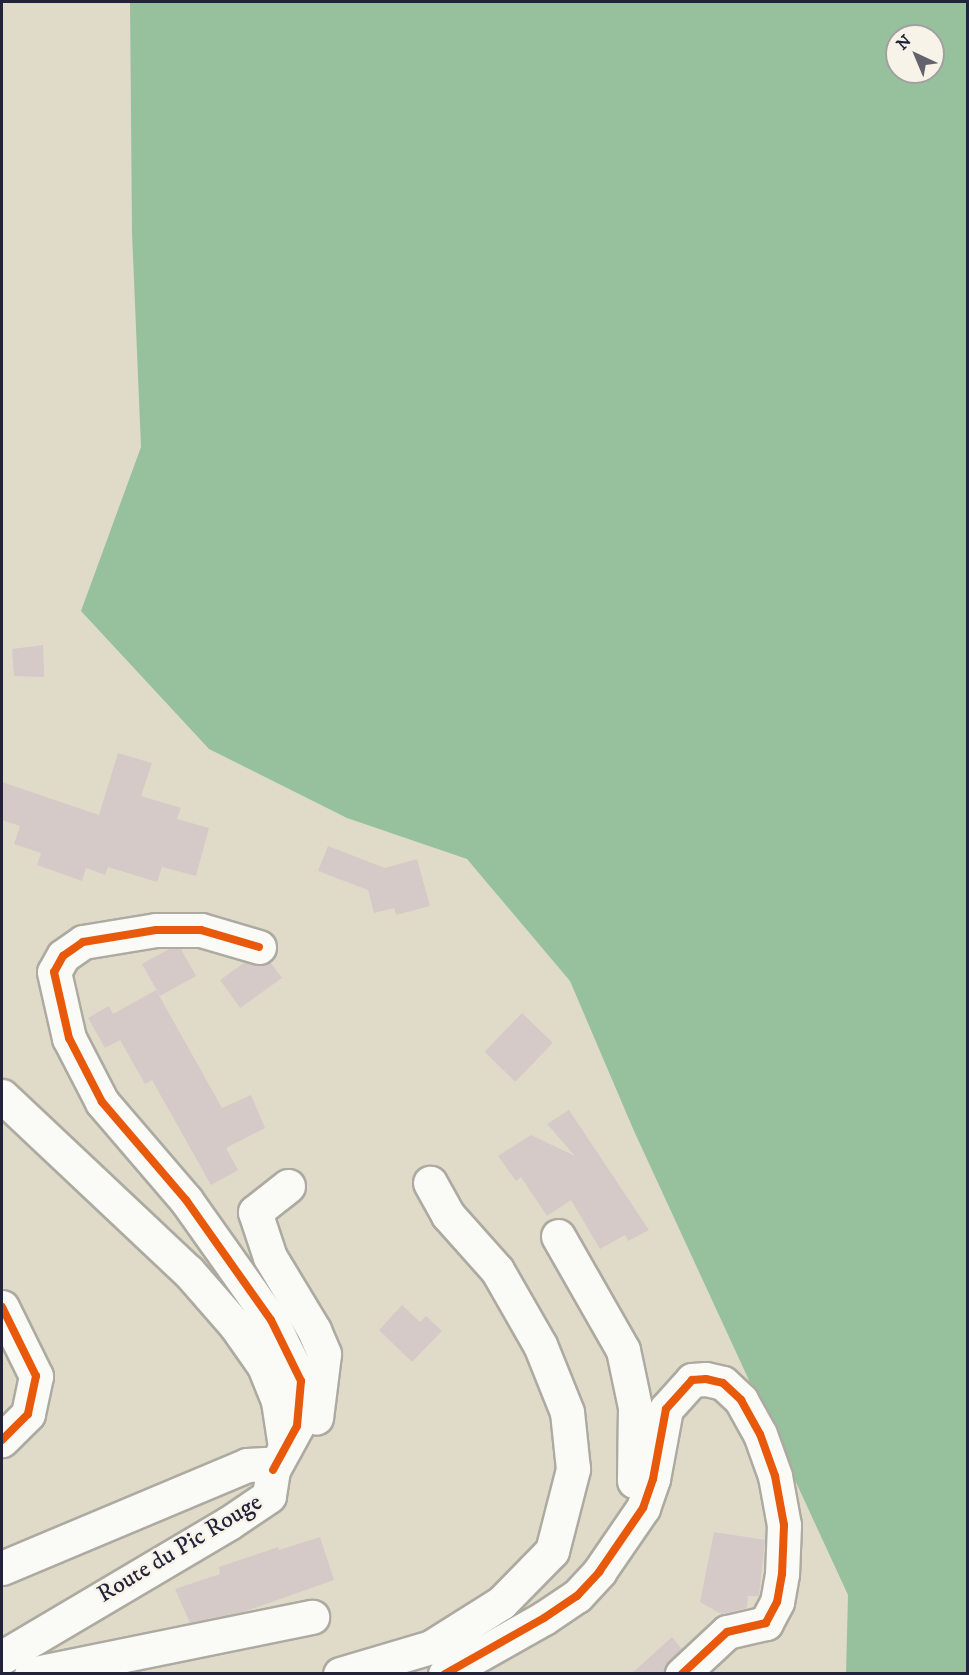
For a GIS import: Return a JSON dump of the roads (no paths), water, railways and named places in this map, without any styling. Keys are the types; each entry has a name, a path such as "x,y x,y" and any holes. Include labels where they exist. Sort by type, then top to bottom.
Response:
{"street":[{"path":"259,948 201,930 156,930 83,942 63,956 54,972 69,1038 102,1102 186,1200 271,1320 301,1381 297,1426 277,1466"},
{"path":"2,1096 188,1271 236,1326 264,1365 278,1401 277,1466"},
{"path":"340,1674 431,1647 501,1603 552,1551 573,1469 567,1412 540,1345 497,1270 448,1215 430,1183"},
{"path":"277,1466 306,1454 324,1371 324,1354 314,1330 270,1257 255,1212 288,1186"},
{"path":"558,1236 623,1350 630,1384 637,1465 622,1539"},
{"path":"2,1307 32,1368 35,1392 28,1414 2,1440"},
{"path":"445,1674 481,1656 577,1596 622,1539 643,1508 653,1479 666,1409 692,1380 723,1383 741,1400 760,1434 775,1476 784,1525 782,1574 777,1602 766,1623 727,1632 682,1674"},
{"path":"2,1419 35,1392"},
{"name":"Route du Pic Rouge","path":"2,1568 247,1465 277,1466 269,1496 229,1523 2,1657"},
{"path":"32,1674 312,1617"}]}
